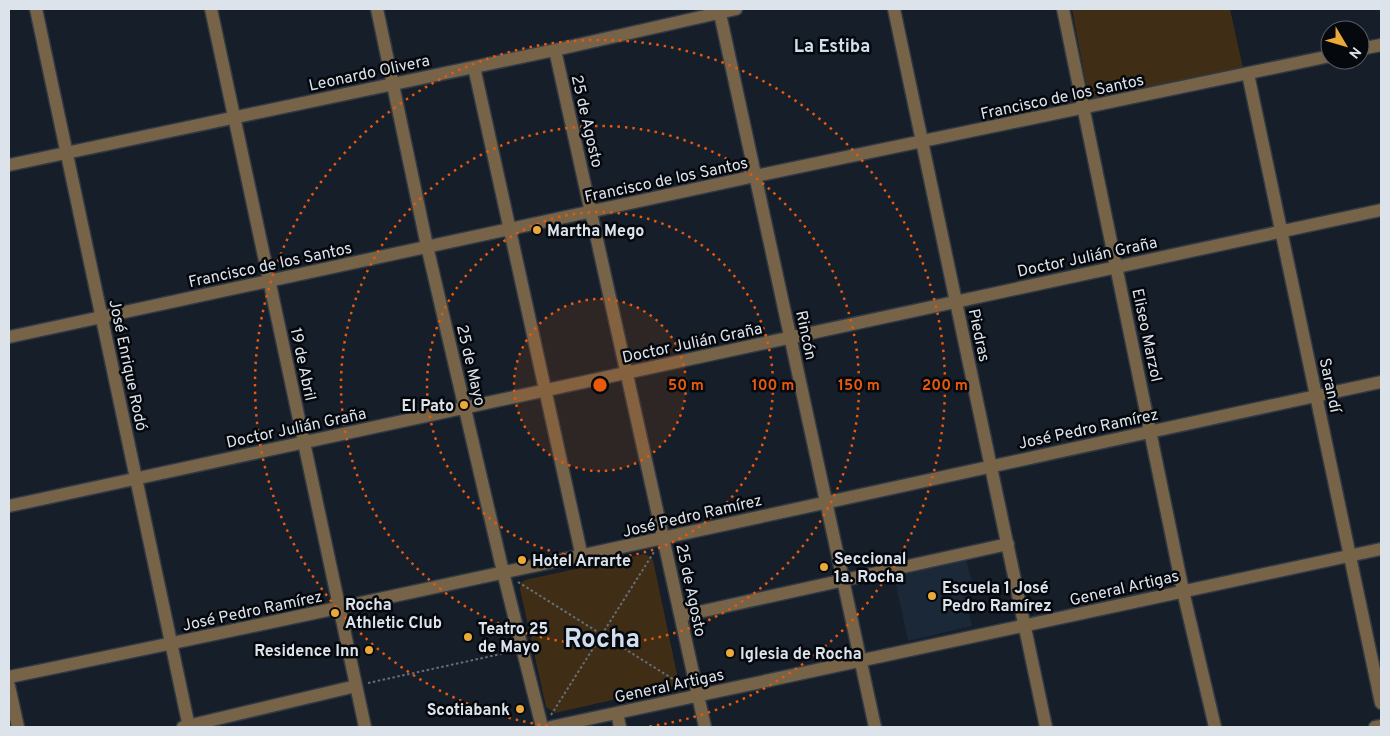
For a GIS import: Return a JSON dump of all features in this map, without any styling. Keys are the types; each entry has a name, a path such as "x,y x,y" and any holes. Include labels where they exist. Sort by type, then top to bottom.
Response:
{"street":[{"name":"José Enrique Rodó","path":"36,9 172,644 187,727"},
{"name":"19 de Abril","path":"211,9 365,727"},
{"name":"25 de Mayo","path":"377,9 428,246 512,610 532,689 547,724"},
{"name":"Leonardo Olivera","path":"9,165 555,50 720,10 736,9"},
{"name":"Piedras","path":"894,9 1046,727"},
{"name":"Eliseo Marzol","path":"1063,9 1152,432 1183,591 1215,727"},
{"name":"Rincón","path":"720,10 875,727"},
{"name":"25 de Agosto","path":"555,50 705,727"},
{"name":"Francisco de los Santos","path":"9,337 755,176 1320,58"},
{"path":"474,67 582,557"},
{"name":"Sarandí","path":"1248,74 1381,703"},
{"name":"Doctor Julián Graña","path":"9,506 1281,230 1381,210"},
{"name":"José Pedro Ramírez","path":"9,677 172,644 503,572 582,557 826,501 1381,382"},
{"path":"681,616 1008,544"},
{"name":"General Artigas","path":"547,724 617,713 1381,549"},
{"path":"9,686 18,727"},
{"path":"187,727 356,686"},
{"path":"617,713 620,727"},
{"path":"1376,727 1381,726"}],"path":[{"path":"547,724 663,538"},
{"path":"503,572 698,695"},
{"path":"356,686 522,649"}],"shaded area":[{"path":"1072,9 1230,9 1243,68 1089,100"},
{"path":"644,554 653,560 678,679 674,686 555,713 546,707 520,589 521,583 525,580"},
{"name":"Escuela 1 José Pedro Ramírez","path":"966,559 973,587 964,590 972,626 908,641 894,575"}],"place":[{"name":"Martha Mego","path":"537,230"},
{"name":"El Pato","path":"464,405"},
{"name":"Hotel Arrarte","path":"522,560"},
{"name":"Seccional 1a. Rocha","path":"824,567"},
{"name":"Escuela 1 José Pedro Ramírez","path":"932,596"},
{"name":"Rocha Athletic Club","path":"335,613"},
{"name":"Teatro 25 de Mayo","path":"468,637"},
{"name":"Residence Inn","path":"369,650"},
{"name":"Iglesia de Rocha","path":"730,653"},
{"name":"Scotiabank","path":"520,709"}],"district":[{"name":"La Estiba","path":"832,46"},
{"name":"Rocha","path":"602,638"}]}
